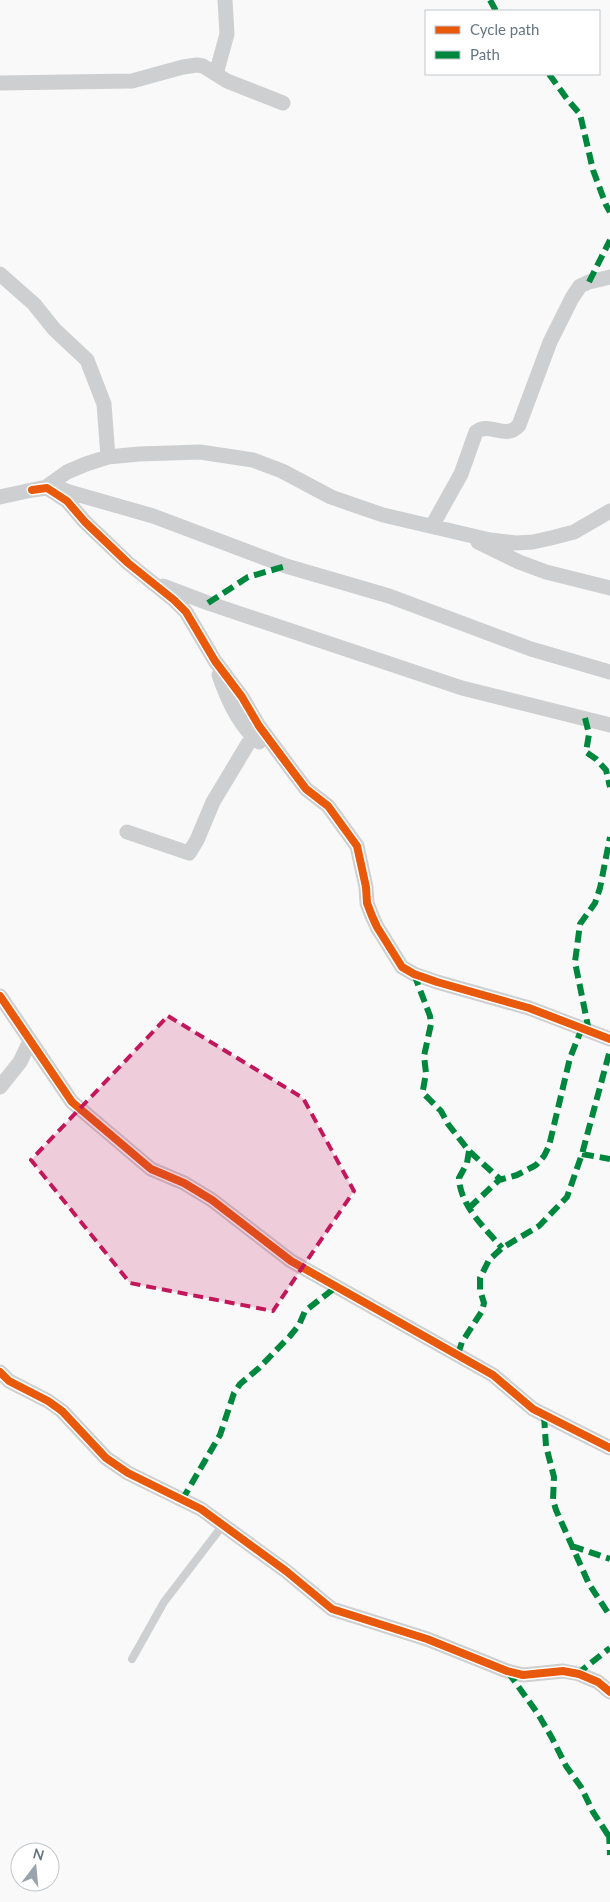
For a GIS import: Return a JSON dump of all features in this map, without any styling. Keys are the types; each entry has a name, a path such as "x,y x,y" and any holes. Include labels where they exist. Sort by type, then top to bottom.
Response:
{"street":[{"path":"216,74 228,34 225,0"},
{"path":"0,84 132,81 182,67 197,65 227,81 283,103"},
{"path":"0,274 34,304 54,329 87,360 104,404 108,458"},
{"path":"432,526 461,474 476,432 481,428 509,432 519,425 550,342 580,286 610,277"},
{"path":"39,488 67,472 108,458 139,454 200,452 245,458 282,471 331,497 357,507 462,534 516,543 533,542 574,532 610,511"},
{"path":"0,497 56,486 70,492 153,516 286,566 389,596 530,649 610,672"},
{"path":"39,488 47,488 66,501 84,522 128,563 186,612 215,661 242,697 259,726 306,789 328,806 357,846 366,887 367,903 377,927 402,967 414,974 437,982 529,1008 610,1040"},
{"path":"462,534 519,562 546,572 610,588"},
{"path":"151,581 208,603 462,688 610,725"},
{"path":"215,661 225,692 240,720 252,737 285,761"},
{"path":"128,832 189,853 197,840 212,802 252,737"},
{"path":"0,996 72,1102 151,1169 184,1183 212,1200 291,1261 493,1375 533,1409 610,1448"},
{"path":"0,1087 20,1062 30,1041"},
{"path":"0,1372 9,1381 62,1411 106,1458 152,1486 201,1509 286,1571 332,1609 427,1639 507,1672 523,1675 563,1671 579,1674 598,1682 610,1692"}],"lane":[{"path":"132,1659 164,1602 223,1525"}],"highlighted area":[{"path":"168,1016 303,1098 354,1191 273,1311 130,1283 31,1160"}],"marked path":[{"path":"490,0 495,10"},
{"path":"550,75 580,114 593,170 610,212"},
{"path":"589,282 610,240"},
{"path":"208,603 248,577 286,566"},
{"path":"585,718 589,734 586,752 606,770 610,787"},
{"path":"589,1031 575,962 580,924 595,903 600,888 610,837"},
{"path":"414,974 430,1016 431,1024 424,1056 426,1073 423,1090 425,1095 441,1111 448,1124 469,1151 501,1180"},
{"path":"469,1208 499,1180 517,1175 536,1165 544,1156 549,1146 570,1058 582,1028"},
{"path":"458,1354 462,1342 482,1311 484,1303 480,1290 480,1278 489,1260 502,1248 539,1226 567,1197 582,1154 610,1050"},
{"path":"469,1151 467,1163 459,1178 460,1188 474,1216 502,1248"},
{"path":"582,1154 610,1159"},
{"path":"182,1500 220,1435 234,1393 240,1384 259,1368 290,1336 299,1325 305,1311 336,1287"},
{"path":"544,1416 546,1446 554,1477 553,1500 556,1510 589,1584 610,1616"},
{"path":"572,1546 610,1559"},
{"path":"577,1674 610,1648"},
{"path":"508,1672 538,1714 566,1766 581,1787 593,1812 608,1835"},
{"path":"609,1832 610,1855"}],"cycle path":[{"path":"32,490 47,488 67,501 85,522 128,563 186,612 215,661 242,697 259,726 306,789 328,806 357,846 366,887 367,903 377,927 402,967 414,974 437,982 529,1008 610,1039"},
{"path":"0,996 72,1102 151,1169 184,1183 212,1200 291,1261 493,1375 533,1409 610,1448"},
{"path":"0,1372 9,1381 48,1401 62,1411 106,1458 128,1473 201,1509 286,1571 332,1609 427,1639 507,1671 523,1675 563,1671 579,1674 598,1682 610,1692"}]}
